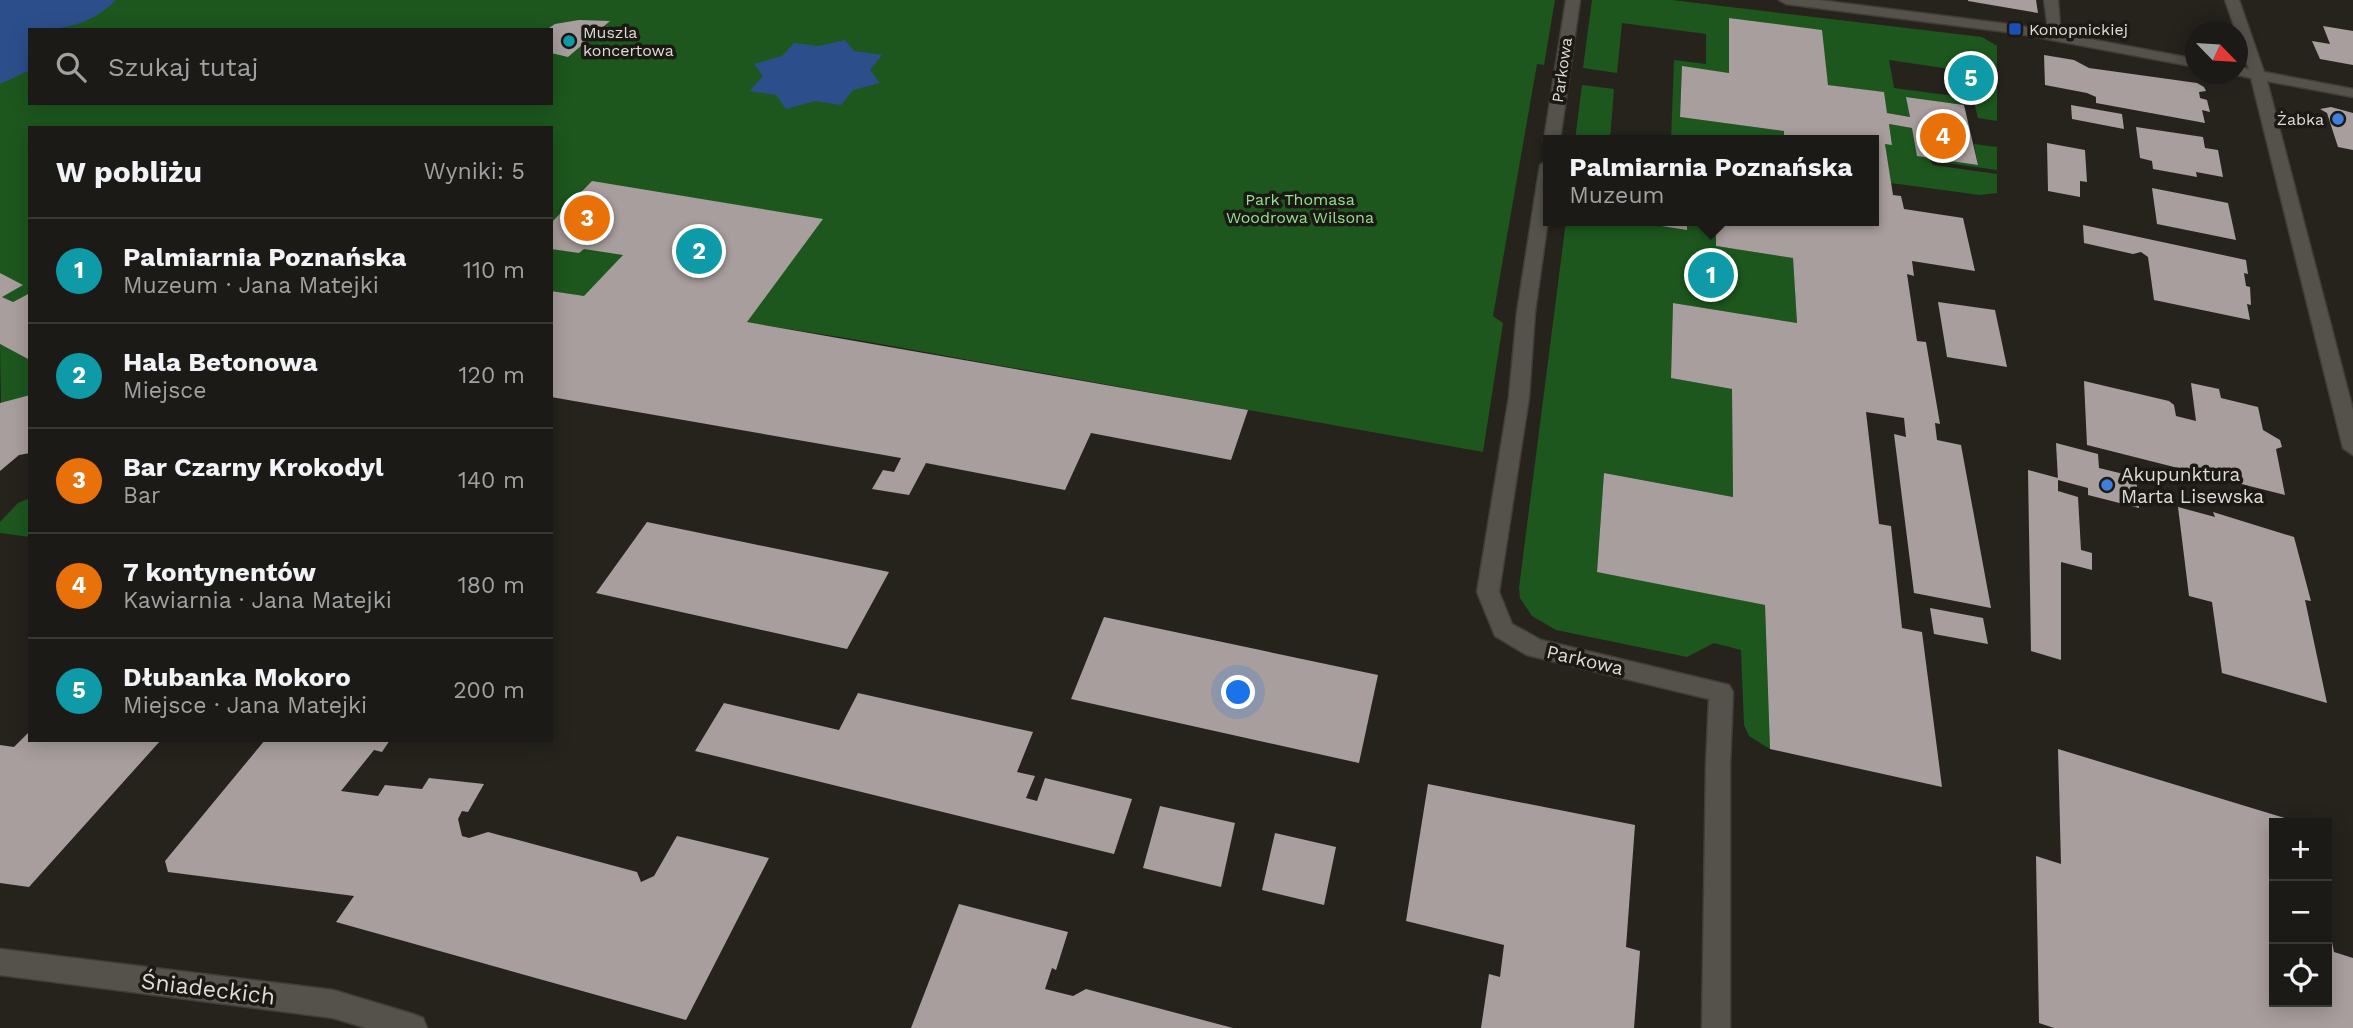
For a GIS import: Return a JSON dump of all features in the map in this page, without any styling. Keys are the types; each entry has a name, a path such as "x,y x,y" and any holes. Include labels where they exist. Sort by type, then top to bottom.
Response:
{"street":[{"name":"Parkowa","path":"1553,135 1573,0"},
{"path":"1786,0 1953,20 2056,36 2185,61"},
{"path":"2051,0 2056,36"},
{"path":"2232,0 2258,75 2353,448"},
{"path":"2248,73 2353,93"},
{"name":"Parkowa","path":"1543,198 1526,312 1519,397 1488,592 1503,630 1535,648 1721,692 1716,1028"},
{"name":"Śniadeckich","path":"0,962 333,1004 413,1028"}],"green space":[{"name":"Park Thomasa Woodrowa Wilsona","path":"0,0 1555,0 1544,65 1537,64 1493,316 1503,323 1483,452 858,340 553,291 553,126 28,126 28,294 13,302 2,297"},
{"path":"1592,0 1672,0 1982,37 1997,46 1997,76 1889,60 1894,88 1962,97 1964,105 1907,97 1910,117 1887,113 1883,92 1828,85 1821,30 1729,18 1729,73 1682,67 1680,117 1784,131 1784,135 1671,135 1674,60 1706,64 1706,34 1622,23 1617,73 1583,68"},
{"path":"1982,83 1997,88 1997,121 1978,118 1973,98 1987,100"},
{"path":"1582,85 1614,89 1610,135 1576,135"},
{"path":"1889,124 1912,128 1933,165 1997,174 1997,193 1980,195 1891,183 1885,144 1892,144"},
{"path":"1974,144 1997,147 1997,170 1940,162 1939,159 1978,164"},
{"path":"1565,226 1659,226 1687,229 1687,226 1716,226 1716,246 1793,258 1797,323 1673,303 1671,378 1732,389 1733,497 1604,473 1597,571 1765,605 1770,749 1749,736 1744,725 1741,650 1714,643 1687,657 1556,630 1532,616 1520,598 1519,588"},
{"path":"0,344 28,359 28,396 1,403"},
{"path":"28,499 28,537 0,533 0,522 18,503"}],"water":[{"path":"0,0 116,0 97,15 76,24 60,28 28,28 28,71 0,84"},
{"path":"845,40 854,51 882,55 870,70 880,83 853,90 841,105 815,101 786,109 776,95 750,91 763,76 754,64 782,56 794,43 819,46"}],"building":[{"path":"2036,0 2038,13 1968,1"},
{"path":"1729,18 1822,30 1828,85 1884,92 1887,113 1910,117 1906,97 1964,105 1978,165 1917,156 1912,128 1889,124 1892,145 1885,144 1893,195 1901,196 1904,209 1963,218 1975,271 1912,261 1914,276 1907,274 1917,341 1926,342 1940,424 1935,423 1937,440 1961,445 1991,608 1914,593 1894,434 1906,437 1904,418 1866,412 1879,524 1891,526 1902,628 1922,632 1942,787 1770,749 1765,605 1597,572 1604,473 1733,497 1732,389 1671,378 1673,303 1797,323 1793,258 1716,246 1716,226 1879,226 1879,135 1784,135 1784,131 1680,117 1682,66 1729,73"},
{"name":"Muszla koncertowa","path":"579,20 610,21 568,57 553,53 553,28 549,28 555,24"},
{"path":"2323,26 2353,31 2353,65 2320,59 2312,41 2330,44"},
{"path":"2044,55 2074,60 2089,68 2199,84 2206,91 2199,92 2200,98 2207,100 2210,112 2202,110 2205,123 2096,103 2096,97 2087,93 2045,85"},
{"path":"2071,105 2122,114 2124,129 2072,119"},
{"path":"2331,107 2353,113 2353,150 2338,147 2327,113 2320,109"},
{"path":"2136,127 2203,137 2205,148 2218,150 2223,177 2196,172 2197,177 2153,169 2152,161 2140,158"},
{"path":"2047,143 2085,150 2087,182 2080,181 2080,197 2048,191"},
{"path":"592,181 823,219 747,322 1248,410 1231,460 1091,433 1065,490 926,463 909,495 872,489 883,470 894,472 901,458 553,397 553,291 584,296 623,255 584,249 579,253 553,249 553,221"},
{"path":"2152,188 2228,203 2236,240 2157,224"},
{"path":"2083,225 2246,260 2248,274 2244,273 2246,286 2250,287 2251,305 2247,304 2250,320 2154,300 2148,257 2141,252 2133,254 2084,243"},
{"path":"1661,226 1687,226 1687,230"},
{"path":"0,273 23,285 2,297 13,302 28,294 28,359 0,344"},
{"path":"1938,302 1995,310 2007,367 1947,357"},
{"path":"2084,381 2169,401 2174,405 2176,416 2196,421 2191,383 2219,389 2221,398 2258,407 2263,430 2280,440 2282,447 2276,449 2285,495 2087,445"},
{"path":"28,396 28,453 19,455 0,471 0,403"},
{"path":"2056,443 2098,454 2099,468 2136,477 2139,508 2088,495 2088,488 2058,480"},
{"path":"2028,470 2058,478 2058,491 2078,497 2081,550 2092,553 2092,570 2061,562 2061,660 2031,651"},
{"path":"2178,507 2215,517 2213,512 2294,537 2311,601 2305,600 2327,703 2222,673 2212,602 2189,596"},
{"path":"647,522 889,572 847,649 596,593"},
{"path":"1930,608 1983,618 1988,644 1934,634"},
{"path":"1104,617 1378,675 1359,763 1071,699"},
{"path":"858,693 1033,732 1017,772 1035,776 1026,798 1037,801 1045,778 1132,799 1114,854 695,751 724,703 839,730"},
{"path":"28,733 28,742 159,742 29,887 0,883 0,745 14,747"},
{"path":"263,742 389,742 382,752 374,750 341,791 378,796 385,785 422,789 429,778 484,784 468,812 462,811 458,819 462,836 469,838 488,832 637,872 641,882 654,876 677,836 769,858 686,1020 336,922 354,896 168,872 165,861"},
{"path":"2058,749 2285,818 2269,818 2269,1007 2332,1007 2332,942 2334,952 2353,958 2353,1028 2054,1028 2039,1023 2036,856 2061,864"},
{"path":"1428,784 1635,825 1626,947 1640,951 1634,1028 1481,1028 1489,974 1500,977 1504,945 1406,921"},
{"path":"1160,806 1235,823 1221,887 1143,868"},
{"path":"1275,833 1336,847 1324,905 1262,890"},
{"path":"959,904 1068,932 1056,970 1052,968 1045,989 1073,996 1086,989 1233,1028 911,1028"}],"place":[{"name":"Konopnickiej","path":"2015,29"},
{"name":"Muszla koncertowa","path":"569,41"},
{"name":"Dłubanka Mokoro","path":"1971,78"},
{"name":"Żabka","path":"2338,119"},
{"name":"7 kontynentów","path":"1943,136"},
{"name":"Bar Czarny Krokodyl","path":"587,218"},
{"name":"Hala Betonowa","path":"699,251"},
{"name":"Palmiarnia Poznańska","path":"1711,275"},
{"name":"Akupunktura Marta Lisewska","path":"2107,485"}]}
